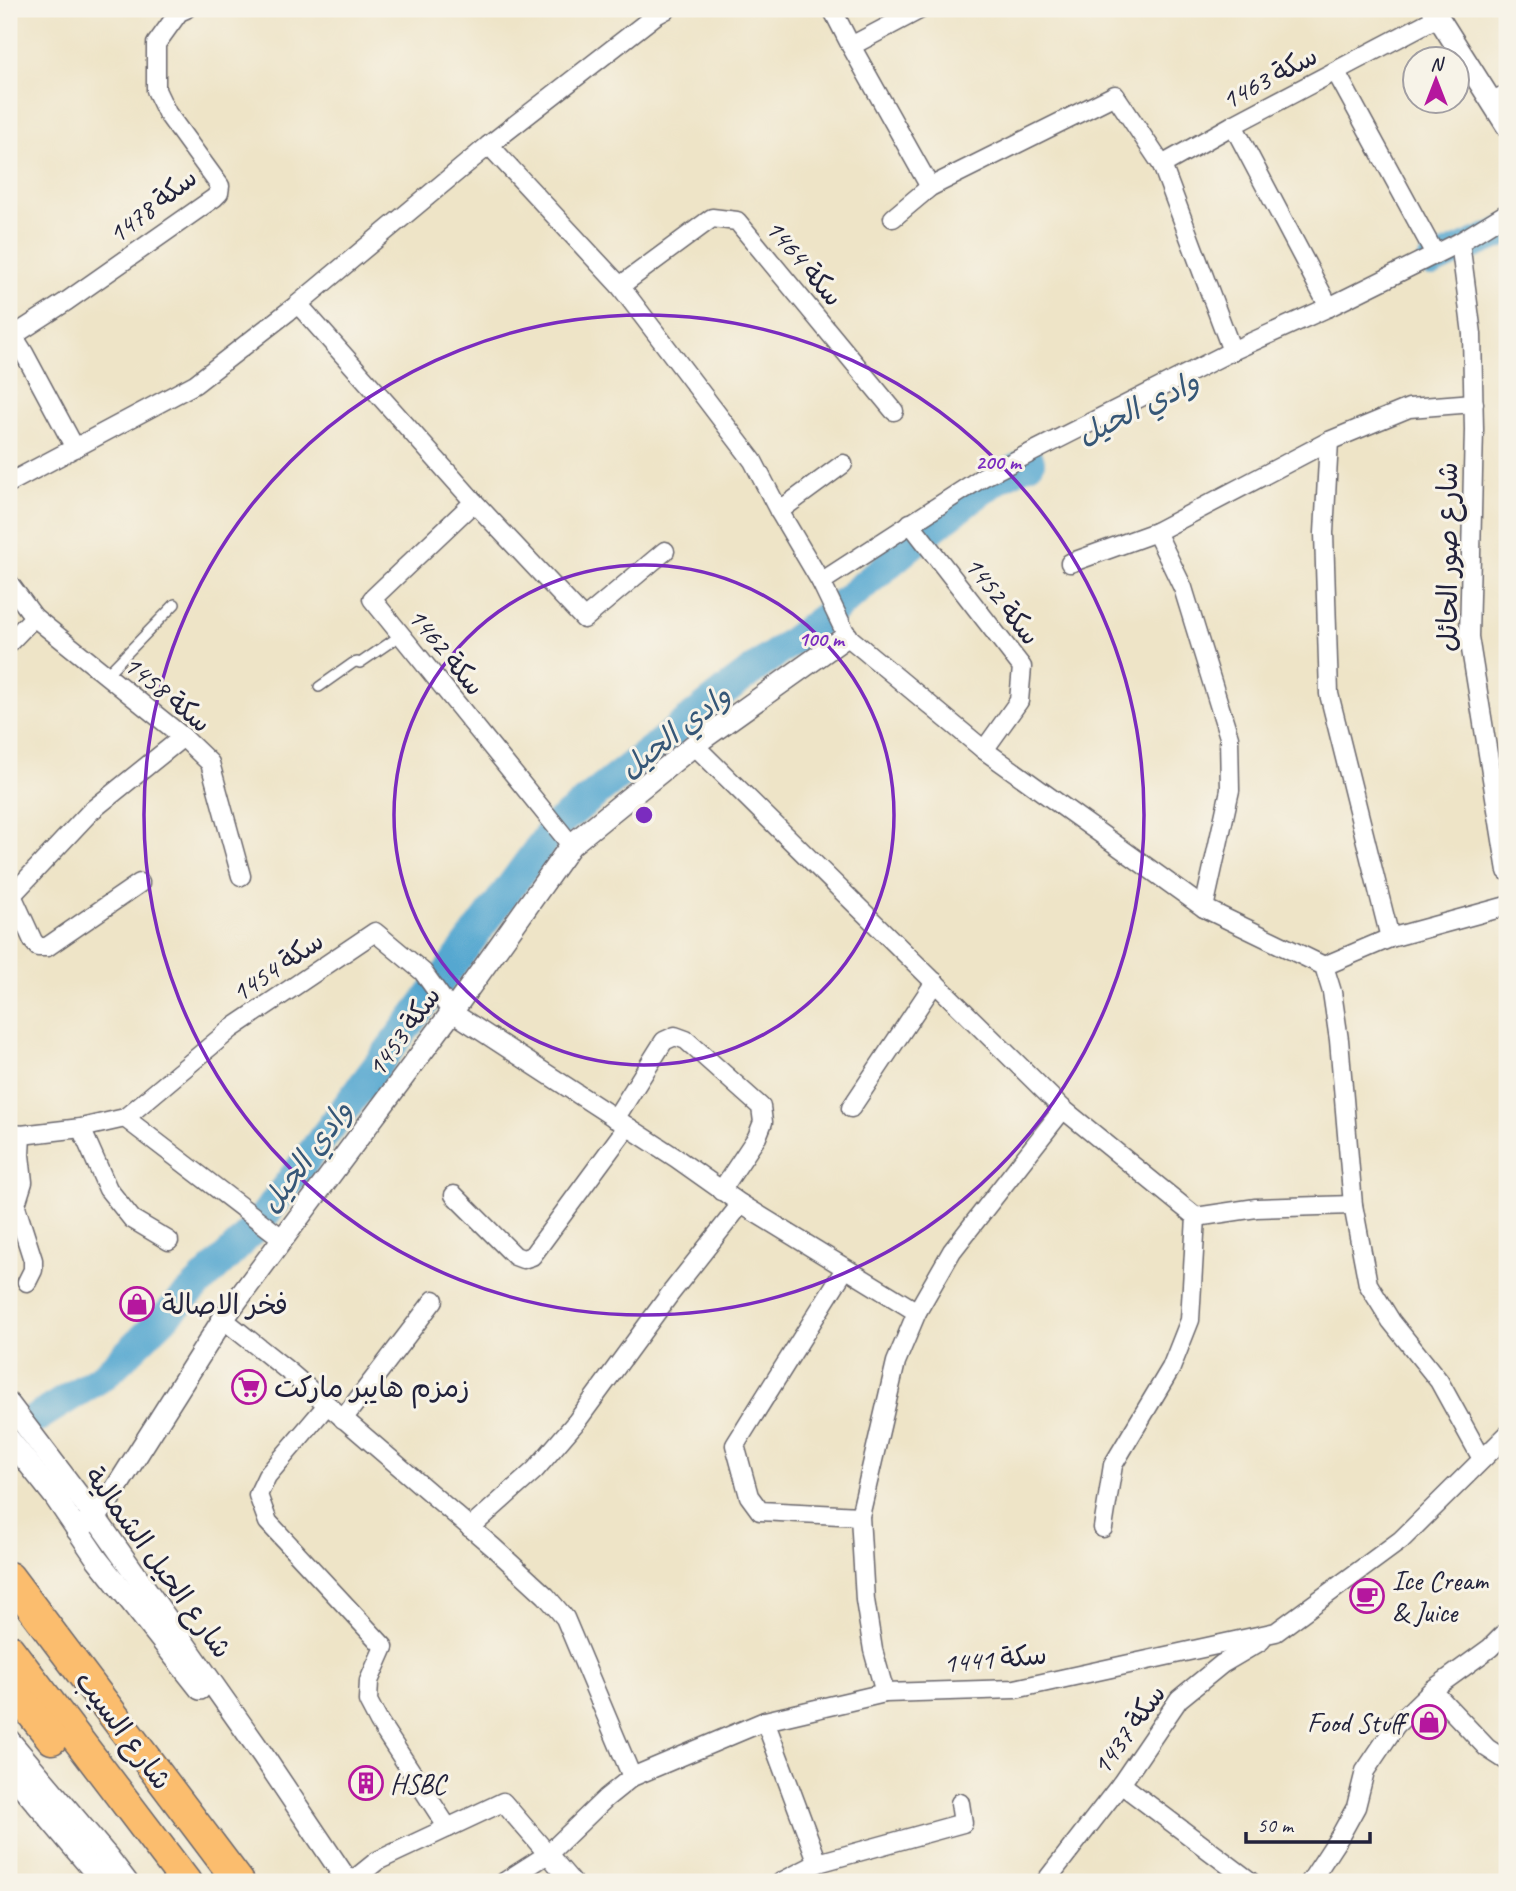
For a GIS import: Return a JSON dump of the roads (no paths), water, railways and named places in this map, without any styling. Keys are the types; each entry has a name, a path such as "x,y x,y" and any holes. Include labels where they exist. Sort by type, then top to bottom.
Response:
{"highway":[{"name":"شارع السيب","path":"9,1577 239,1882"},
{"name":"شارع السيب","path":"9,1649 186,1882"},
{"path":"9,1685 130,1836 163,1882"}],"street":[{"name":"سكة 1478","path":"11,332 89,285 219,193 219,186 167,113 156,90 156,44 179,12 187,9"},
{"path":"9,483 195,384 298,304 489,145 667,9"},
{"path":"832,9 930,187"},
{"path":"851,46 921,9"},
{"path":"1436,13 1499,97 1507,126"},
{"name":"سكة 1463","path":"1162,165 1336,72 1436,13"},
{"path":"1336,72 1435,254"},
{"path":"892,218 930,187 1115,95 1162,165 1232,351"},
{"path":"1233,125 1329,307"},
{"path":"489,145 620,286 753,461 821,582 847,636 984,750 1204,908 1324,967 1332,992 1339,1040 1353,1205 1368,1284 1391,1321 1439,1381 1482,1459"},
{"path":"821,582 983,477 1232,351 1329,307 1460,242 1507,213"},
{"name":"سكة 1464","path":"620,286 712,218 737,221 894,411"},
{"name":"شارع صور الحائل","path":"1460,242 1472,334 1474,403 1469,637 1507,870"},
{"path":"298,304 474,502 584,619 665,551"},
{"path":"11,332 75,448"},
{"path":"1069,563 1156,532 1329,441 1409,408 1474,403"},
{"path":"1329,441 1324,533 1329,694 1390,938"},
{"path":"779,511 843,464"},
{"name":"سكة 1462","path":"474,502 372,599 571,845"},
{"name":"سكة 1452","path":"910,523 1022,667 1019,701 984,750"},
{"path":"1156,532 1183,589 1229,737 1230,790 1204,908"},
{"name":"سكة 1458","path":"9,583 34,617 183,737 210,763 241,876"},
{"path":"9,643 34,617"},
{"name":"سكة 1453","path":"77,1530 106,1504 223,1319 452,1012 571,845 694,745 847,636"},
{"path":"140,883 47,947 38,947 33,941 10,893 91,811 183,737"},
{"path":"694,745 1063,1109 1196,1217 1256,1208 1353,1205"},
{"path":"1324,967 1390,938 1507,906"},
{"name":"سكة 1454","path":"15,1134 81,1128 125,1118 231,1029 375,932 424,972 452,1012"},
{"path":"850,1108 935,982"},
{"path":"452,1012 741,1205 917,1312"},
{"path":"454,1195 515,1256 523,1259 532,1256 621,1123 664,1041 675,1036 686,1040 761,1107 762,1122 757,1137 722,1191"},
{"path":"885,1693 873,1650 865,1600 860,1516 896,1363 917,1312 952,1251 1063,1109"},
{"path":"125,1118 283,1239"},
{"path":"81,1128 108,1189 132,1219 169,1241"},
{"path":"15,1134 23,1182 16,1207 33,1260 33,1270 27,1282"},
{"path":"470,1528 535,1470 577,1421 670,1294 741,1205"},
{"path":"1103,1528 1113,1465 1171,1368 1190,1320 1196,1217"},
{"path":"845,1269 735,1446 749,1496 760,1511 860,1516"},
{"path":"343,1419 434,1300"},
{"path":"223,1319 327,1405 546,1596 565,1618 632,1777"},
{"name":"شارع الحيل الشمالية","path":"9,1404 94,1517 350,1882"},
{"path":"327,1405 267,1476 258,1495 268,1522 384,1647 369,1681 368,1701 448,1828"},
{"name":"سكة 1441","path":"504,1882 548,1854 632,1777 765,1721 885,1693 1015,1689 1276,1632 1401,1540 1507,1435"},
{"path":"12,1445 19,1441 64,1478"},
{"name":"شارع الحيل الشمالية","path":"12,1445 55,1497 97,1559 193,1682 262,1754"},
{"path":"1310,1882 1356,1807 1365,1772 1396,1725 1432,1690 1490,1648 1507,1631"},
{"name":"سكة 1437","path":"1045,1882 1121,1784 1179,1699 1222,1664 1276,1632"},
{"path":"1432,1690 1487,1748 1507,1761"},
{"path":"765,1721 818,1863"},
{"path":"9,1741 127,1882"},
{"path":"9,1771 103,1882"},
{"path":"1121,1784 1251,1882"},
{"path":"350,1882 377,1861 503,1802 572,1882"},
{"path":"781,1882 818,1863 963,1823 960,1803"}],"lane":[{"path":"106,675 175,604"},
{"path":"319,687 401,635"}],"waterway":[{"name":"وادي الحيل","path":"1432,262 1507,230"},
{"name":"وادي الحيل","path":"9,1435 105,1375 240,1244 435,989 555,826 733,685 834,610 921,537 1000,477 1030,462"}],"place":[{"name":"فخر الاصالة","path":"137,1304"},
{"name":"زمزم هايبر ماركت","path":"249,1387"},
{"name":"Ice Cream & Juice","path":"1367,1596"},
{"name":"Food Stuff","path":"1429,1722"},
{"name":"HSBC","path":"366,1783"}]}
